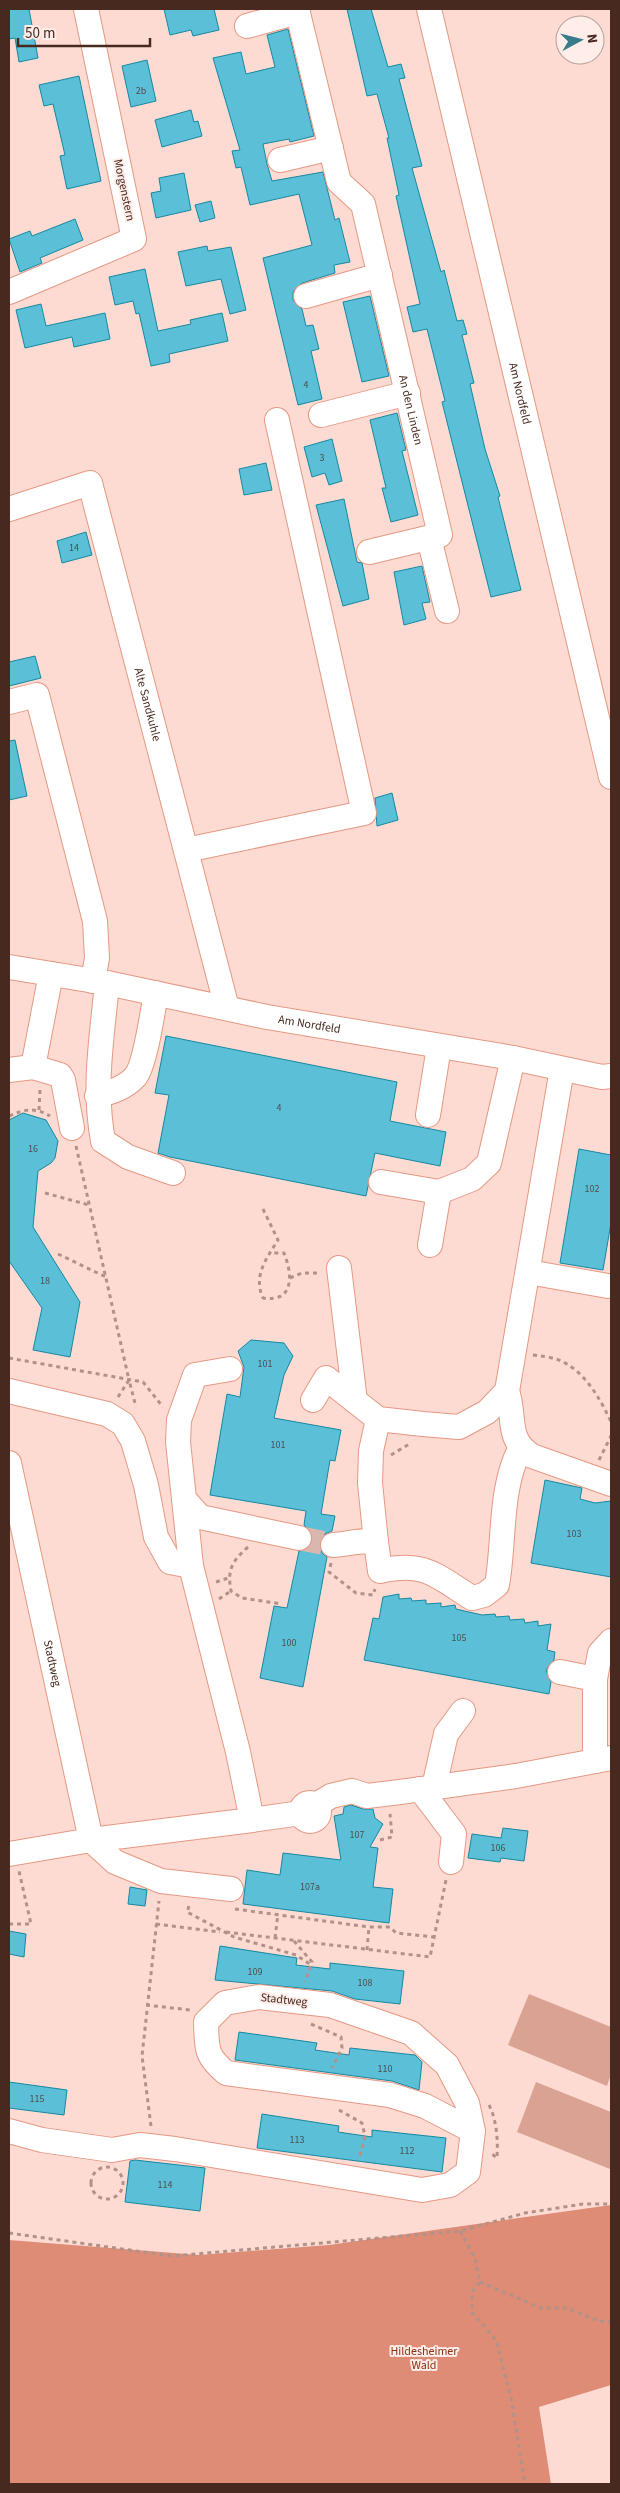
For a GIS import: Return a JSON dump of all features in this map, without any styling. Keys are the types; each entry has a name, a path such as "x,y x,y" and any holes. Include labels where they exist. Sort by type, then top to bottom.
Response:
{"street":[{"name":"Morgenstern","path":"9,292 134,239 86,9"},
{"name":"Am Nordfeld","path":"429,9 611,778"},
{"name":"An den Linden","path":"247,26 297,10 339,182 363,204 440,535 429,538"},
{"path":"280,160 331,148"},
{"path":"306,296 380,275"},
{"path":"321,415 408,393"},
{"path":"186,850 364,813 277,420"},
{"name":"Alte Sandkuhle","path":"9,509 90,483 227,1008"},
{"path":"368,552 429,538 447,611"},
{"path":"9,702 36,695 95,921 96,958 100,982 97,1111 102,1141 128,1157 173,1173"},
{"name":"Am Nordfeld","path":"9,967 100,982 227,1008 439,1047 513,1058 602,1077 611,1076"},
{"path":"33,1067 51,974"},
{"path":"97,1096 120,1089 137,1076 147,1041 156,993"},
{"path":"428,1115 439,1047"},
{"path":"381,1182 439,1192 472,1179 488,1163 513,1058"},
{"path":"9,1070 33,1067 60,1075 63,1080 72,1128"},
{"path":"562,1069 507,1391 510,1401 511,1428 520,1449 532,1456 601,1480"},
{"path":"430,1245 439,1192"},
{"path":"339,1268 355,1401"},
{"path":"528,1272 608,1286"},
{"path":"230,1369 195,1375 179,1420 178,1442 191,1566 202,1592 252,1820"},
{"path":"313,1400 326,1378 378,1419 459,1427 487,1412 507,1391"},
{"path":"9,1391 107,1414 123,1424 133,1441 146,1485 156,1537 170,1562 191,1566"},
{"path":"378,1419 371,1451 370,1468 380,1571 406,1566 427,1570 472,1598 484,1595 498,1585 502,1556 505,1498 510,1468 520,1449"},
{"name":"Stadtweg","path":"9,1463 91,1840"},
{"path":"184,1499 200,1517 299,1538"},
{"path":"333,1545 352,1544 368,1540 376,1542"},
{"path":"12,1854 91,1840 252,1820 308,1809 331,1796 352,1791 367,1796 516,1776 603,1759 595,1679 600,1653 611,1641"},
{"path":"560,1672 595,1679"},
{"path":"451,1862 454,1834 427,1788 446,1734 464,1711"},
{"path":"91,1840 115,1862 161,1881 231,1889"},
{"name":"Stadtweg","path":"9,2131 114,2160 140,2146 158,2147 422,2190 450,2185 468,2172 474,2132 467,2103 447,2064 411,2033 330,2005 259,1997 225,2003 215,2013"},
{"path":"215,2013 206,2022 207,2052 216,2065 226,2073 390,2095 425,2106 474,2132"}],"path":[{"path":"9,1116 22,1111 39,1110 72,1128 129,1380"},
{"path":"45,1194 89,1204"},
{"path":"263,1209 278,1240 261,1267 259,1289 263,1298 272,1300 283,1296 289,1287 290,1278 284,1253 270,1253"},
{"path":"58,1254 106,1277"},
{"path":"290,1278 302,1274 328,1272 339,1268"},
{"path":"514,1351 557,1359 581,1375 601,1401 611,1422"},
{"path":"9,1358 143,1382 160,1401 164,1409"},
{"path":"370,1468 440,1425"},
{"path":"601,1480 611,1436"},
{"path":"265,1532 231,1564 228,1578 231,1591 242,1598 282,1604"},
{"path":"333,1545 329,1572 356,1593 373,1595 380,1571"},
{"path":"380,1840 392,1837 388,1793"},
{"path":"9,1924 31,1924 12,1854"},
{"path":"156,1924 430,1957 451,1862"},
{"path":"151,2132 142,2056 146,2005 161,1881"},
{"path":"188,1906 186,1912 223,1932 296,1955 312,1963 293,1940"},
{"path":"242,1910 369,1927 390,1927 396,1933 434,1937"},
{"path":"275,1938 278,1914"},
{"path":"367,1950 369,1927"},
{"path":"146,2005 215,2013"},
{"path":"114,2160 124,2181 120,2193 109,2200 97,2196 90,2185 94,2173 114,2160"},
{"path":"9,2233 172,2256 460,2231 525,2213 583,2204 611,2204"},
{"path":"460,2231 475,2258 480,2282"},
{"path":"480,2282 541,2308 566,2308 599,2321 611,2322"},
{"path":"480,2282 472,2292 472,2312 496,2340 511,2398 525,2484"}],"shaded area":[{"path":"529,1994 611,2027 611,2074 607,2086 508,2045"},
{"path":"536,2082 611,2112 610,2169 517,2132"}],"green space":[{"name":"Hildesheimer Wald","path":"611,2205 611,2385 539,2407 551,2484 9,2484 9,2240 199,2255 329,2245"}],"building":[{"path":"9,9 29,9 38,58 19,62 15,38 9,39"},
{"path":"164,9 214,9 219,30 193,36 191,30 170,35"},
{"path":"347,9 371,9 388,67 401,64 405,78 399,79 422,166 412,168 441,272 444,270 457,321 463,320 467,334 462,335 474,383 470,384 485,449 500,496 498,497 521,590 491,597 442,402 445,401 427,329 413,332 407,307 420,304 396,196 399,195 387,138 389,138 377,94 367,96"},
{"path":"288,29 314,136 290,142 289,139 263,144 267,164 272,181 323,172 335,220 339,218 350,262 334,265 335,273 302,283 293,292 293,300 302,309 306,326 313,325 319,349 311,351 322,399 298,405 263,258 312,245 299,194 250,205 241,167 236,168 232,151 240,150 213,58 241,52 246,74 275,67 267,35"},
{"path":"147,60 156,101 131,107 122,66"},
{"path":"79,76 101,181 67,189 60,156 65,155 53,104 44,106 39,85"},
{"path":"191,110 194,122 198,121 202,136 162,147 155,120"},
{"path":"184,173 191,210 156,218 151,193 161,191 159,178"},
{"path":"211,201 215,218 200,222 195,205"},
{"path":"75,219 83,240 40,258 42,263 20,272 9,239 30,231 32,236"},
{"path":"207,246 208,251 231,247 246,310 230,314 221,279 186,286 178,252"},
{"path":"145,269 158,331 191,324 190,320 222,313 228,341 169,354 170,362 151,366 139,313 136,314 133,301 115,305 109,277"},
{"path":"370,296 389,376 362,382 343,302"},
{"path":"41,304 46,326 105,313 110,339 74,347 72,337 25,348 16,310"},
{"path":"397,413 406,450 402,451 418,515 391,522 382,488 386,488 370,420"},
{"path":"332,439 342,481 329,485 325,473 312,477 304,447"},
{"path":"266,463 272,490 244,495 239,469"},
{"path":"344,499 357,562 362,563 369,599 343,606 316,505"},
{"path":"86,532 92,555 62,563 57,541"},
{"path":"422,566 430,602 422,603 426,619 404,625 394,572"},
{"path":"35,656 41,678 9,686 9,662"},
{"path":"15,740 27,796 9,800 9,741"},
{"path":"392,793 398,820 377,826 375,798"},
{"path":"166,1036 397,1082 390,1121 446,1132 440,1166 375,1153 366,1196 158,1153 169,1095 155,1093"},
{"path":"23,1113 46,1120 58,1141 55,1158 51,1163 38,1171 33,1227 80,1302 70,1357 33,1350 42,1308 9,1261 9,1120"},
{"path":"579,1149 611,1155 611,1223 603,1270 560,1263"},
{"path":"251,1340 284,1343 293,1356 284,1375 274,1418 341,1430 335,1461 330,1460 321,1514 335,1516 332,1531 325,1534 320,1540 322,1553 327,1557 303,1687 260,1678 274,1606 287,1608 299,1551 309,1548 312,1541 312,1533 304,1525 306,1511 210,1495 227,1394 240,1397 244,1367 238,1351"},
{"path":"545,1480 582,1488 580,1499 595,1503 611,1501 611,1577 531,1563"},
{"path":"399,1594 399,1599 411,1598 412,1601 426,1600 426,1604 441,1603 441,1607 455,1605 456,1609 482,1615 509,1616 510,1620 524,1619 525,1623 538,1621 538,1626 551,1624 547,1650 555,1652 554,1660 546,1670 551,1682 549,1694 364,1660 373,1618 379,1619 383,1597"},
{"path":"351,1805 363,1809 373,1809 375,1818 383,1824 370,1847 378,1848 373,1887 393,1889 389,1923 243,1904 247,1870 280,1875 283,1853 341,1860 334,1816 343,1814 344,1807"},
{"path":"503,1828 528,1831 524,1861 501,1858 500,1862 468,1858 472,1834 501,1838"},
{"path":"130,1887 147,1890 145,1906 128,1904"},
{"path":"9,1931 26,1934 24,1957 9,1954"},
{"path":"220,1946 297,1958 296,1965 330,1969 330,1963 404,1971 400,2004 355,1999 332,1991 215,1980"},
{"path":"239,2032 317,2043 315,2050 349,2055 350,2048 415,2055 422,2062 419,2090 392,2081 235,2060"},
{"path":"9,2082 67,2090 64,2115 9,2108"},
{"path":"262,2114 339,2126 338,2132 372,2137 372,2130 446,2138 442,2172 257,2148"},
{"path":"130,2161 205,2168 200,2211 125,2202"}],"tunnel":[{"path":"299,1538 333,1545"}]}
